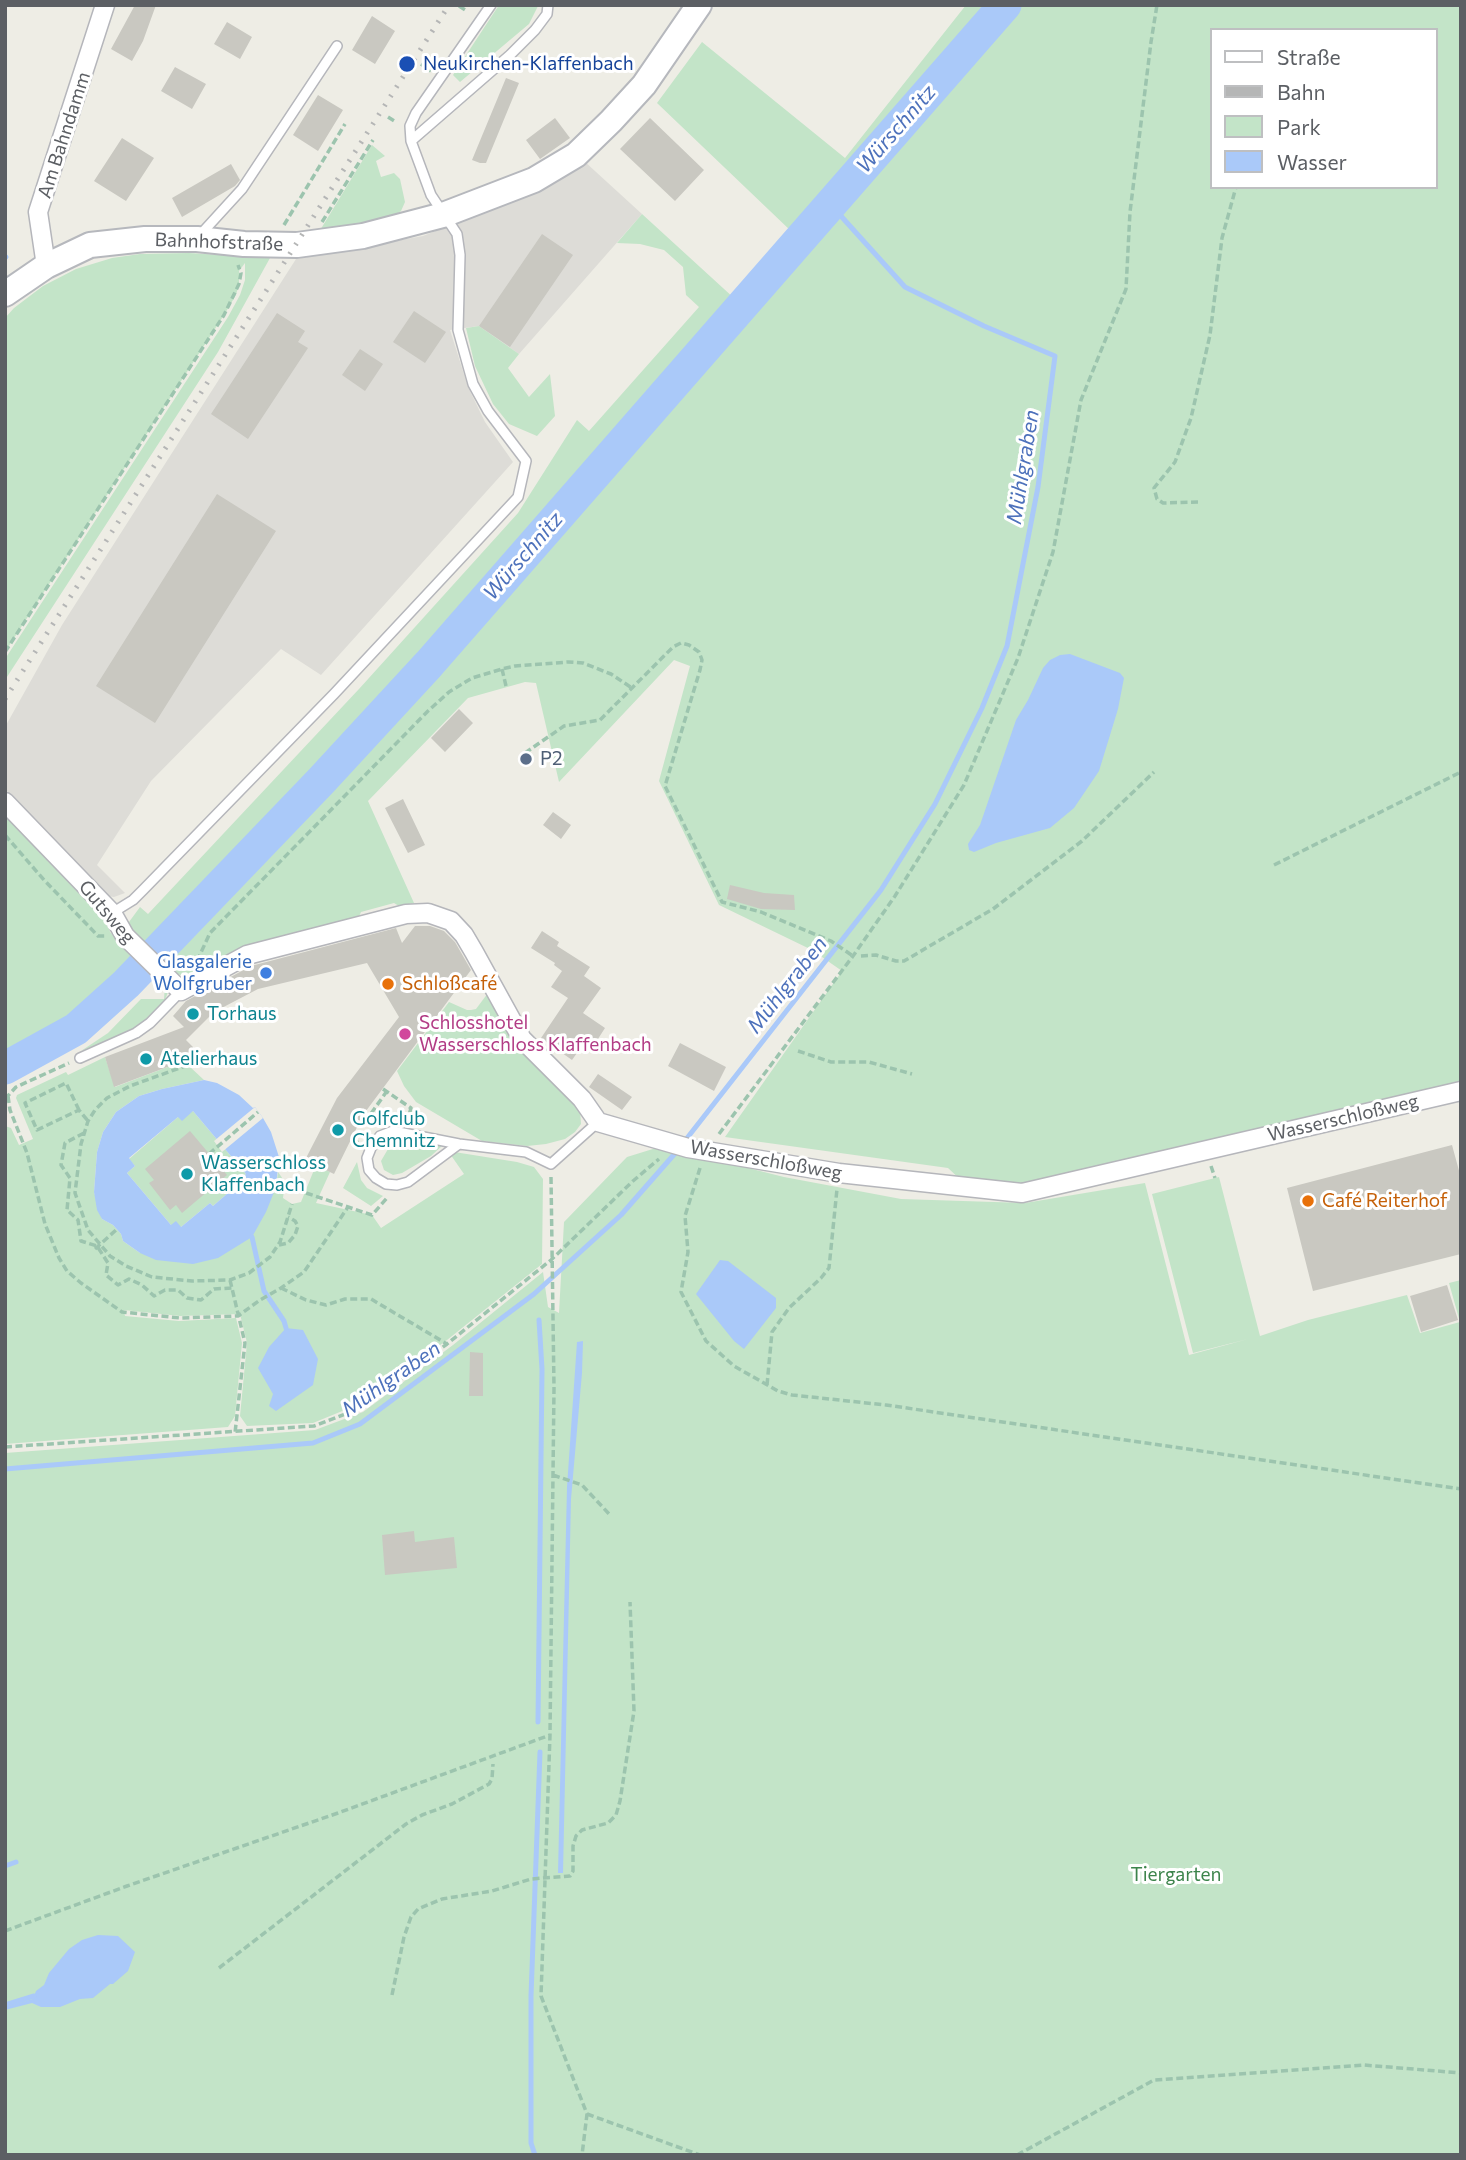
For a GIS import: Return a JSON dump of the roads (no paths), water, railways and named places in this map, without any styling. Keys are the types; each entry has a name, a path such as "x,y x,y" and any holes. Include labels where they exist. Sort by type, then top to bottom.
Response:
{"main road":[{"name":"Bahnhofstraße","path":"5,294 46,266 90,245 145,239 197,239 271,245 308,244 363,236 443,215 534,180 576,155 611,121 644,85 699,5"}],"street":[{"name":"Am Bahndamm","path":"46,266 38,212 105,5"},
{"name":"Gutsweg","path":"5,802 112,913 125,936 181,985"},
{"path":"181,985 247,955 406,914 428,913 451,921 464,935 522,1039 582,1099 598,1122"},
{"name":"Wasserschloßweg","path":"598,1122 690,1147 839,1173 1022,1193 1461,1091"}],"lane":[{"path":"112,913 133,900 334,694 518,498 526,461 488,411 473,384 458,330 460,255 457,234 431,195 411,141 410,126 416,113 491,5"},
{"path":"411,141 535,30 547,14 548,5"},
{"path":"197,239 242,189 337,46"},
{"path":"80,1058 136,1033 150,1023 181,985"},
{"path":"459,1144 408,1182 386,1184 369,1170 367,1158 371,1148 380,1136 393,1131 459,1144 526,1152 551,1164 598,1122"}],"water":[{"path":"1070,654 1120,673 1124,678 1118,709 1099,771 1074,808 1050,828 974,852 969,850 968,844 980,825 1016,720 1043,668 1050,660"},
{"path":"204,1080 217,1083 255,1107 271,1132 279,1157 276,1187 266,1212 252,1237 218,1258 193,1264 156,1260 123,1241 121,1234 113,1225 102,1219 97,1210 94,1192 97,1152 103,1132 116,1112 139,1096","holes":["193,1111 246,1174 213,1206 210,1203 181,1227 176,1221 171,1225 127,1173 135,1166 129,1158 178,1117 182,1121"]},
{"path":"720,1260 728,1261 776,1298 776,1308 744,1349 734,1341 696,1294"},
{"path":"286,1328 303,1330 318,1359 313,1385 276,1411 269,1406 273,1394 258,1368 269,1347"},
{"path":"583,1341 571,1499 563,1873 558,1873 567,1487 577,1342"},
{"path":"98,1935 118,1936 135,1952 128,1971 113,1984 93,1998 80,1999 60,2007 41,2007 32,2003 5,2010 5,2007 33,1999 36,1991 44,1985 49,1973 69,1949 82,1940"}],"waterway":[{"name":"Würschnitz","path":"5,1068 76,1029 126,984 321,781 429,664 1005,5"},
{"name":"Mühlgraben","path":"684,1142 881,890 935,804 982,708 1007,646 1038,487 1055,356 984,326 905,287 831,205"},
{"name":"Mühlgraben","path":"5,1469 313,1443 360,1424 534,1294 621,1215 678,1150"},
{"path":"252,1237 264,1291 286,1328"},
{"path":"538,1722 542,1369 539,1320"},
{"path":"535,2155 531,2143 531,1996 540,1752"},
{"path":"5,1866 16,1862"},
{"path":"5,2005 34,1996"}],"railway":[{"path":"5,699 449,5"}],"place":[{"name":"Neukirchen-Klaffenbach","path":"407,64"},
{"name":"P2","path":"526,759"},
{"name":"Glasgalerie Wolfgruber","path":"266,973"},
{"name":"Schloßcafé","path":"388,984"},
{"name":"Torhaus","path":"193,1014"},
{"name":"Schlosshotel Wasserschloss Klaffenbach","path":"405,1034"},
{"name":"Atelierhaus","path":"146,1059"},
{"name":"Golfclub Chemnitz","path":"338,1130"},
{"name":"Wasserschloss Klaffenbach","path":"187,1174"},
{"name":"Café Reiterhof","path":"1308,1201"}],"park label":[{"name":"Tiergarten","path":"1176,1875"}]}
